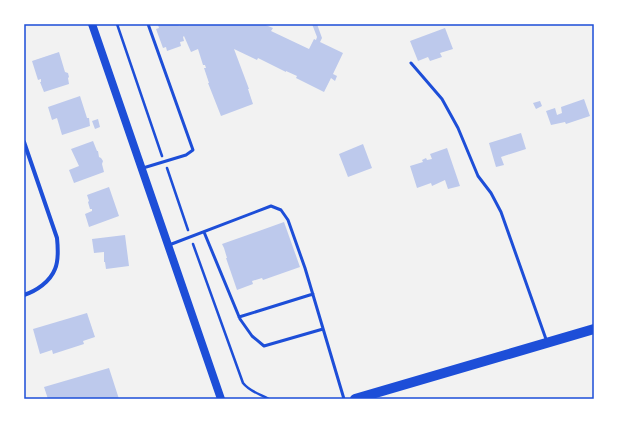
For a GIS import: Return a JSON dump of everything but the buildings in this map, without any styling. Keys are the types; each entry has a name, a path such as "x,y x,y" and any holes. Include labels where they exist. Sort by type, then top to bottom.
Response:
{"main road":[{"path":"92,24 221,399"},
{"path":"355,399 594,330"}],"street":[{"path":"24,142 58,238 58,255 55,269 46,282 24,295"}],"lane":[{"path":"142,168 186,155 193,150 148,24"},
{"path":"411,63 442,99 458,128 478,176 491,193 501,212 547,343"},
{"path":"168,246 271,206 281,210 288,220 313,294 344,399"},
{"path":"204,232 239,317 252,336 264,346 323,329"},
{"path":"239,317 313,294"}],"path":[{"path":"117,24 159,146"},
{"path":"170,178 184,219"},
{"path":"197,253 243,383 246,388 269,399"}]}
